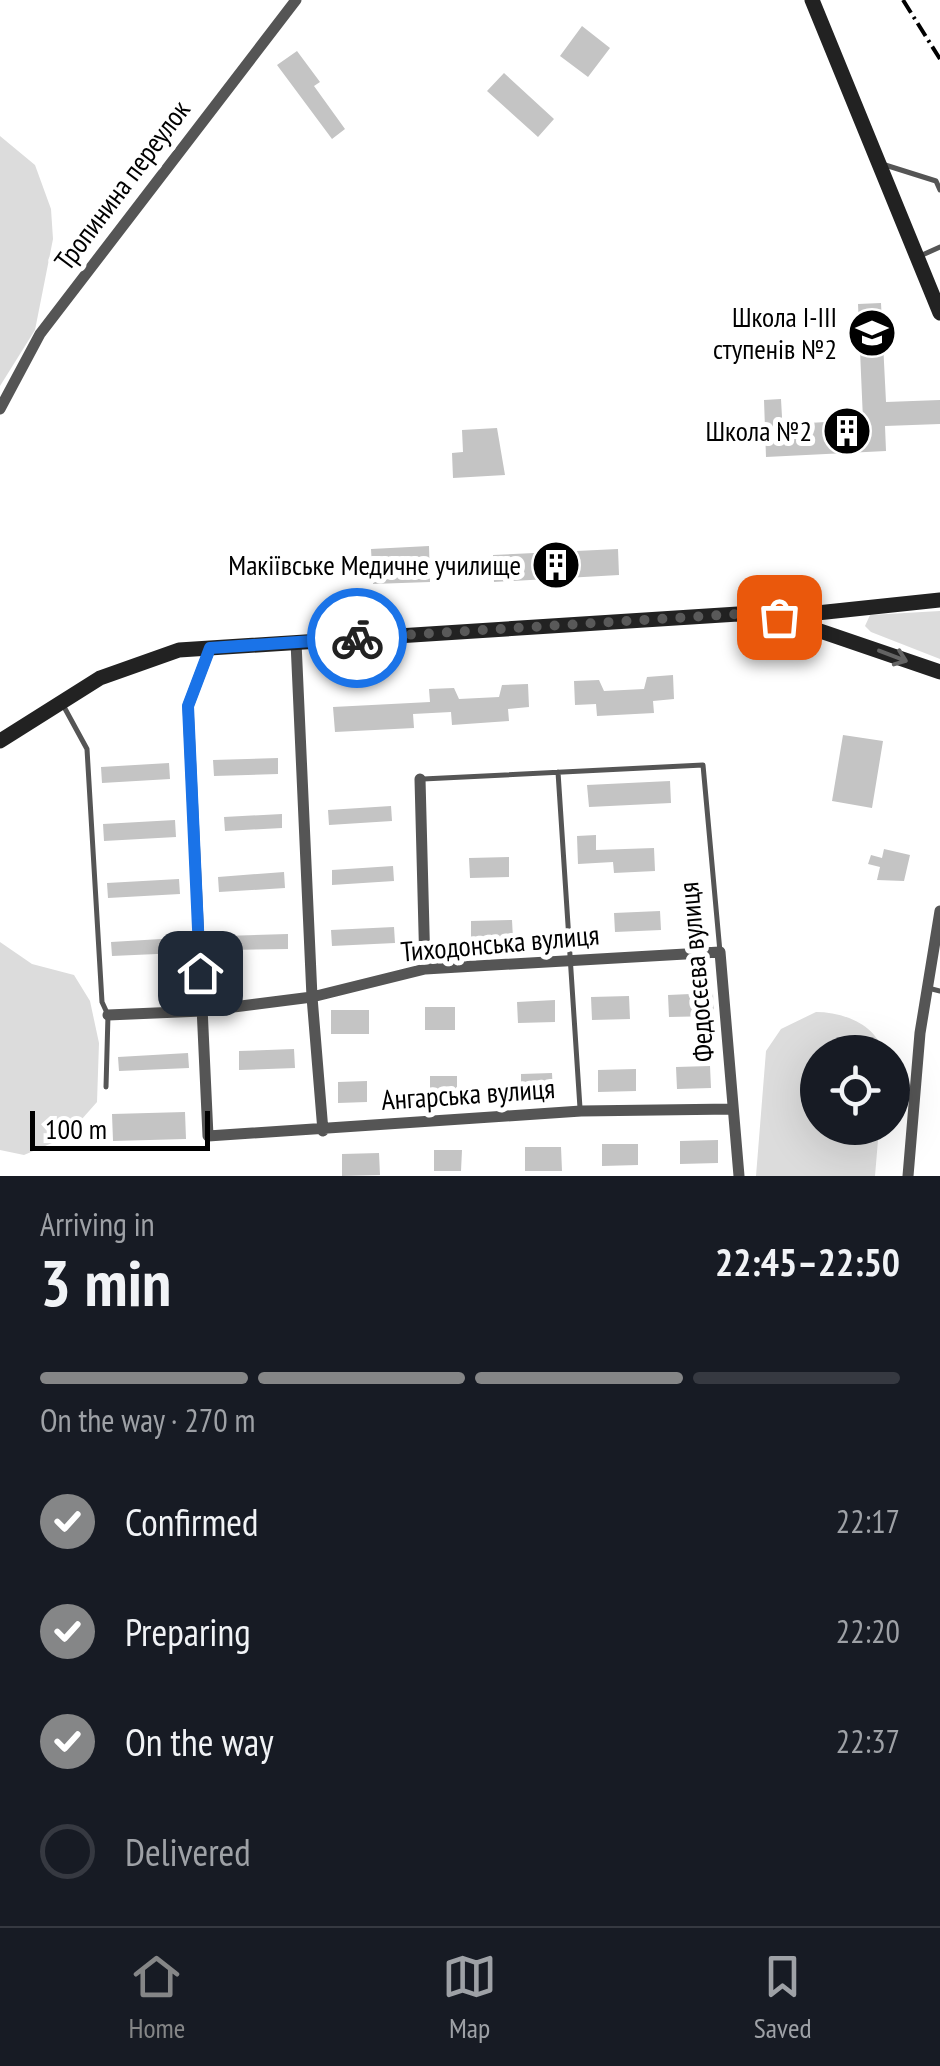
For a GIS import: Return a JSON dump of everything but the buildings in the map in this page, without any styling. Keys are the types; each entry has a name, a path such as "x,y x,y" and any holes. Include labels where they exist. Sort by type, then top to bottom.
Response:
{"main road":[{"path":"812,0 940,313"},
{"path":"0,741 100,678 179,650 738,614 779,617 940,600"},
{"path":"854,642 852,616 860,609"},
{"path":"779,617 939,674"}],"street":[{"name":"Тропинина переулок","path":"0,409 40,334 296,0"},
{"path":"296,642 312,998 323,1131"},
{"path":"202,1011 188,706 210,648"},
{"path":"420,779 425,969"},
{"path":"908,1176 926,987 940,911"},
{"name":"Тиходонська вулиця","path":"108,1016 202,1011 312,998 425,969 720,952"},
{"name":"Федосєєва вулиця","path":"720,952 739,1176"},
{"name":"Ангарська вулиця","path":"202,1011 208,1136 581,1111 732,1108"}],"lane":[{"path":"878,162 936,181 940,190"},
{"path":"917,257 940,246"},
{"path":"62,702 86,749 102,1002 108,1016 106,1087"},
{"name":"Федосєєва вулиця","path":"558,772 703,764 720,952"},
{"path":"420,779 558,772 581,1111"},
{"path":"926,987 940,991"}],"shaded area":[{"path":"0,136 35,165 51,209 53,239 35,330 0,386"},
{"path":"940,611 940,659 871,632 865,626 870,615"},
{"path":"0,942 32,964 74,975 90,1001 99,1043 97,1102 66,1137 24,1155 0,1150"},
{"path":"816,1012 857,1022 874,1035 800,1035 800,1145 878,1145 875,1176 756,1176 766,1051 781,1029"}],"railway":[{"path":"903,0 940,59"}],"way so far":[{"path":"357,638 738,614 779,617"}],"place":[{"name":"Школа I-III ступенів №2","path":"872,333"},
{"name":"Школа №2","path":"847,431"},
{"name":"Макіївське Медичне училище","path":"556,565"}],"route":[{"path":"200,973 188,706 210,648 357,638"}]}
